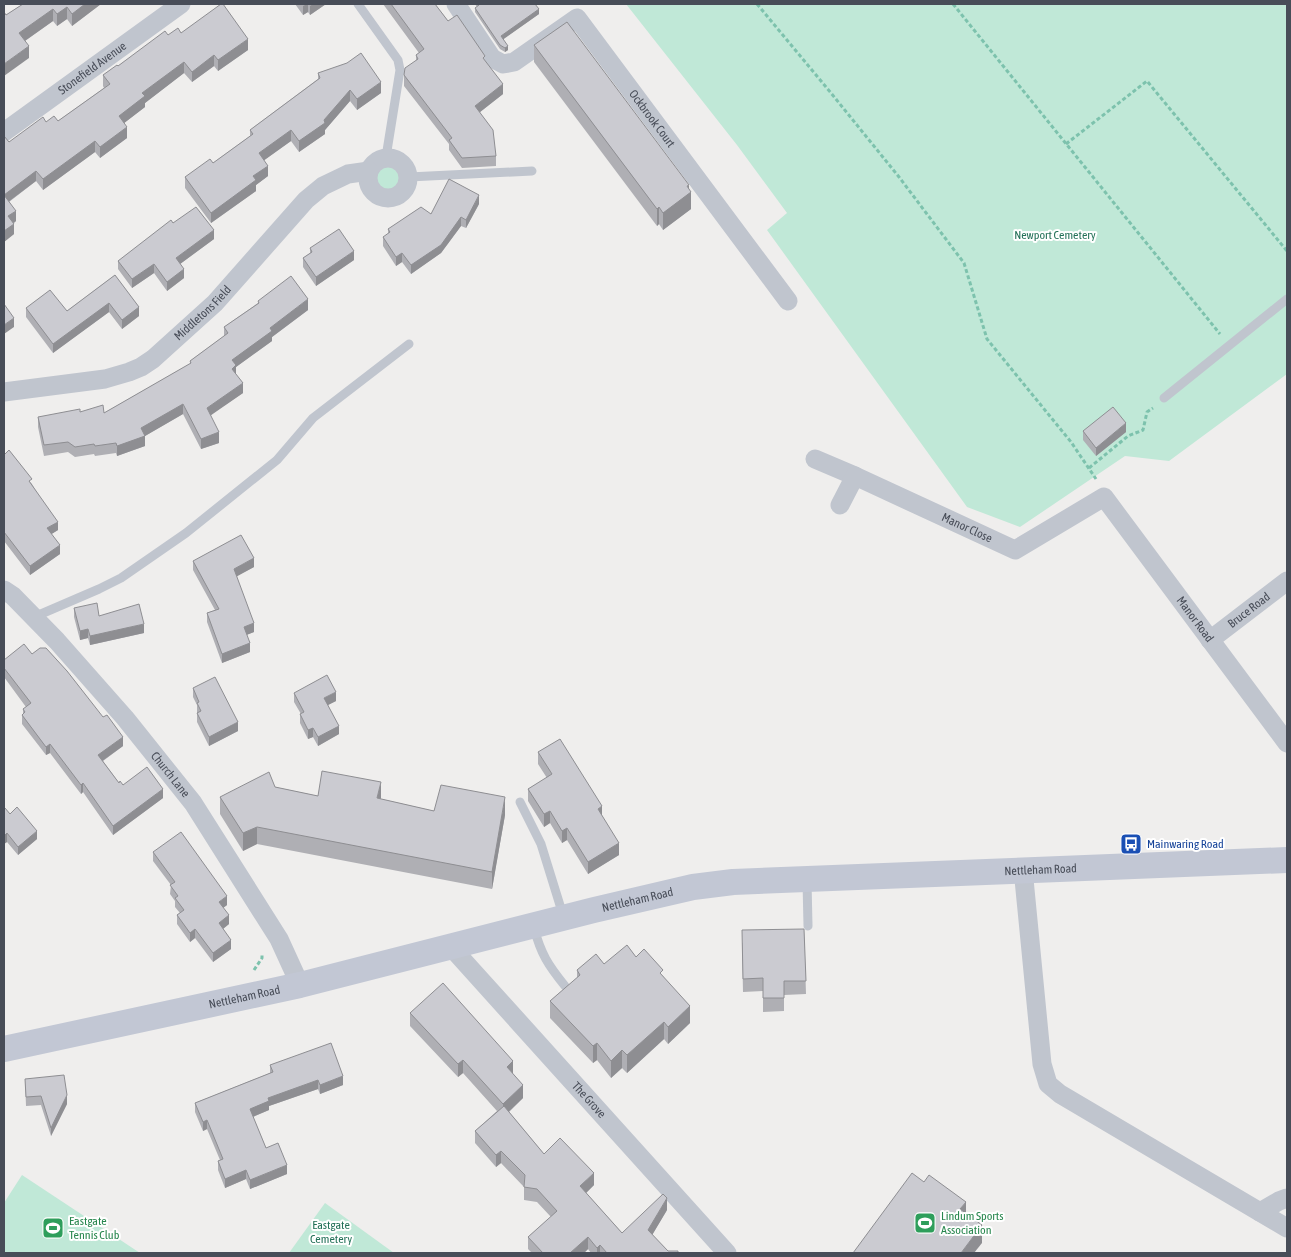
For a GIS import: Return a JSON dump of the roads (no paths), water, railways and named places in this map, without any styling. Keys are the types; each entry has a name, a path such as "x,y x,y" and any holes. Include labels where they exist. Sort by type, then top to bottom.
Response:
{"street":[{"name":"Stonefield Avenue","path":"4,132 181,4"},
{"name":"Ockbrook Court","path":"456,4 492,58 503,64 514,62 577,18 788,301"},
{"name":"Middletons Field","path":"4,392 105,379 140,367 153,358 215,303 306,200 324,186 348,174 369,171 375,162 386,157"},
{"path":"369,171 369,184 376,194 382,197 395,197 401,194 408,183 409,177 404,164 393,157 386,157"},
{"path":"815,459 855,476 840,505"},
{"name":"Manor Close","path":"855,476 1015,550 1104,497"},
{"name":"Manor Road","path":"1104,497 1287,743"},
{"name":"Bruce Road","path":"1210,640 1287,581"},
{"name":"Church Lane","path":"4,590 13,596 34,617 125,718 193,803 279,939 300,985"},
{"name":"Nettleham Road","path":"4,1049 155,1018 300,985 693,887 733,882 807,878 1287,860"},
{"path":"1023,870 1042,1064 1048,1084 1060,1094 1287,1228"},
{"name":"The Grove","path":"451,947 728,1253"},
{"path":"1260,1212 1279,1200 1287,1198"}],"lane":[{"path":"358,4 398,60 400,70 386,157"},
{"path":"409,177 532,171"},
{"path":"1164,398 1287,299"},
{"path":"34,617 121,578 186,533 277,460 313,418 409,344"},
{"path":"520,802 541,844 564,918"},
{"path":"807,878 808,926"},
{"path":"533,926 540,950 549,966 565,986"}],"place":[{"name":"Mainwaring Road","path":"1131,844"},
{"name":"Lindum Sports Association","path":"925,1223"},
{"name":"Eastgate Tennis Club","path":"53,1228"}],"park label":[{"name":"Newport Cemetery","path":"1055,235"},
{"name":"Eastgate Cemetery","path":"331,1232"}]}
